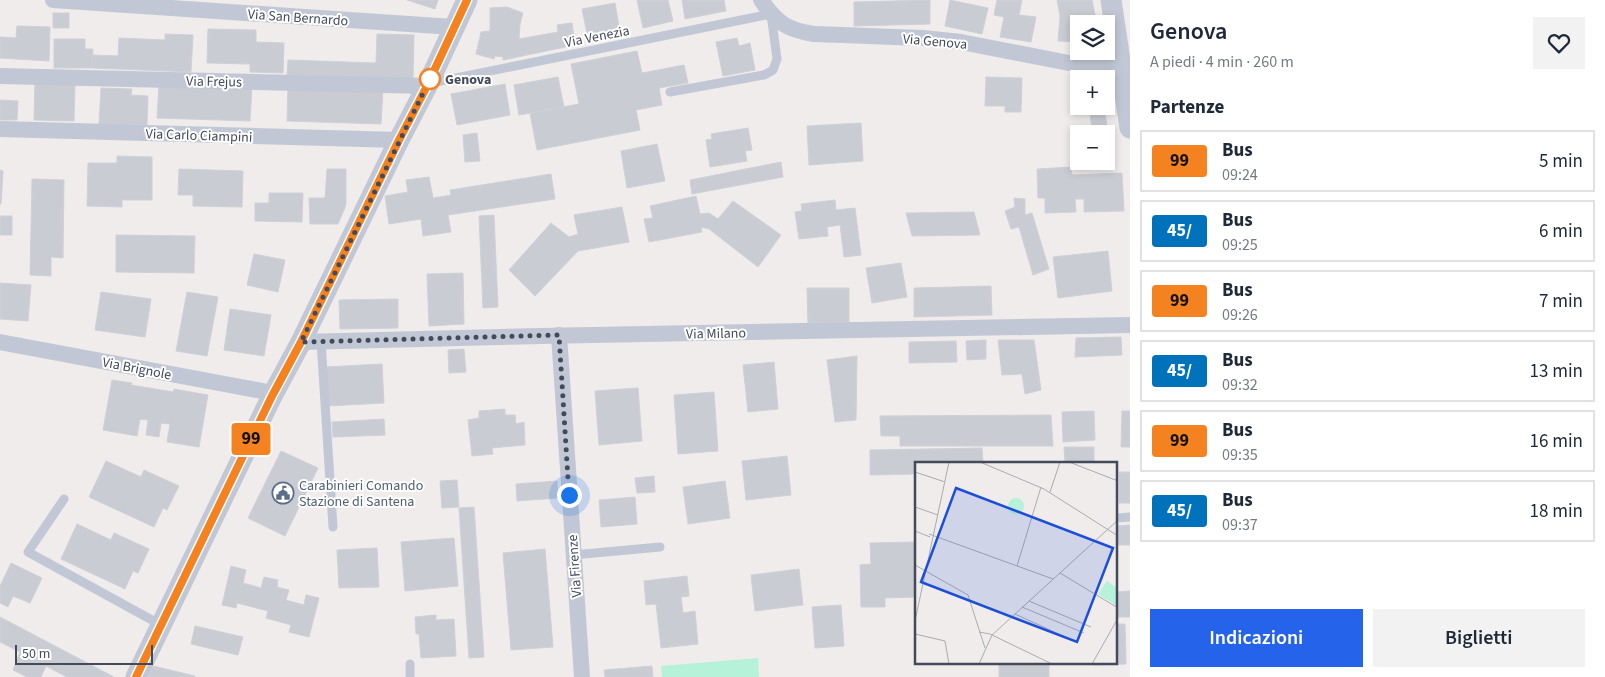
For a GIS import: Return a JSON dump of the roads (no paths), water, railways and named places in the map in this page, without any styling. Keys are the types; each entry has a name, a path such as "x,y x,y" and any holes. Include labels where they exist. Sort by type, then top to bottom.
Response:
{"street":[{"name":"Via San Bernardo","path":"53,0 453,27"},
{"path":"136,677 273,393 311,342 399,140 467,0"},
{"name":"Via Genova","path":"761,0 780,23 797,32 924,38 961,42 1078,64 1125,68"},
{"path":"1111,0 1125,68 1130,128"},
{"name":"Via Frejus","path":"0,76 427,85"},
{"name":"Via Carlo Ciampini","path":"0,129 399,140"},
{"name":"Via Milano","path":"311,342 559,335 1130,325"},
{"name":"Via Firenze","path":"559,335 582,677"},
{"name":"Via Brignole","path":"0,342 273,393"}],"lane":[{"name":"Via Venezia","path":"427,85 771,14"},
{"path":"670,92 764,75 773,70 777,59 771,14"},
{"path":"311,342 334,528"},
{"path":"64,499 28,552 161,625"},
{"path":"573,555 660,547"},
{"path":"410,664 410,677"}],"place":[{"name":"Genova","path":"430,79"},
{"name":"Carabinieri Comando Stazione di Santena","path":"283,493"}]}
